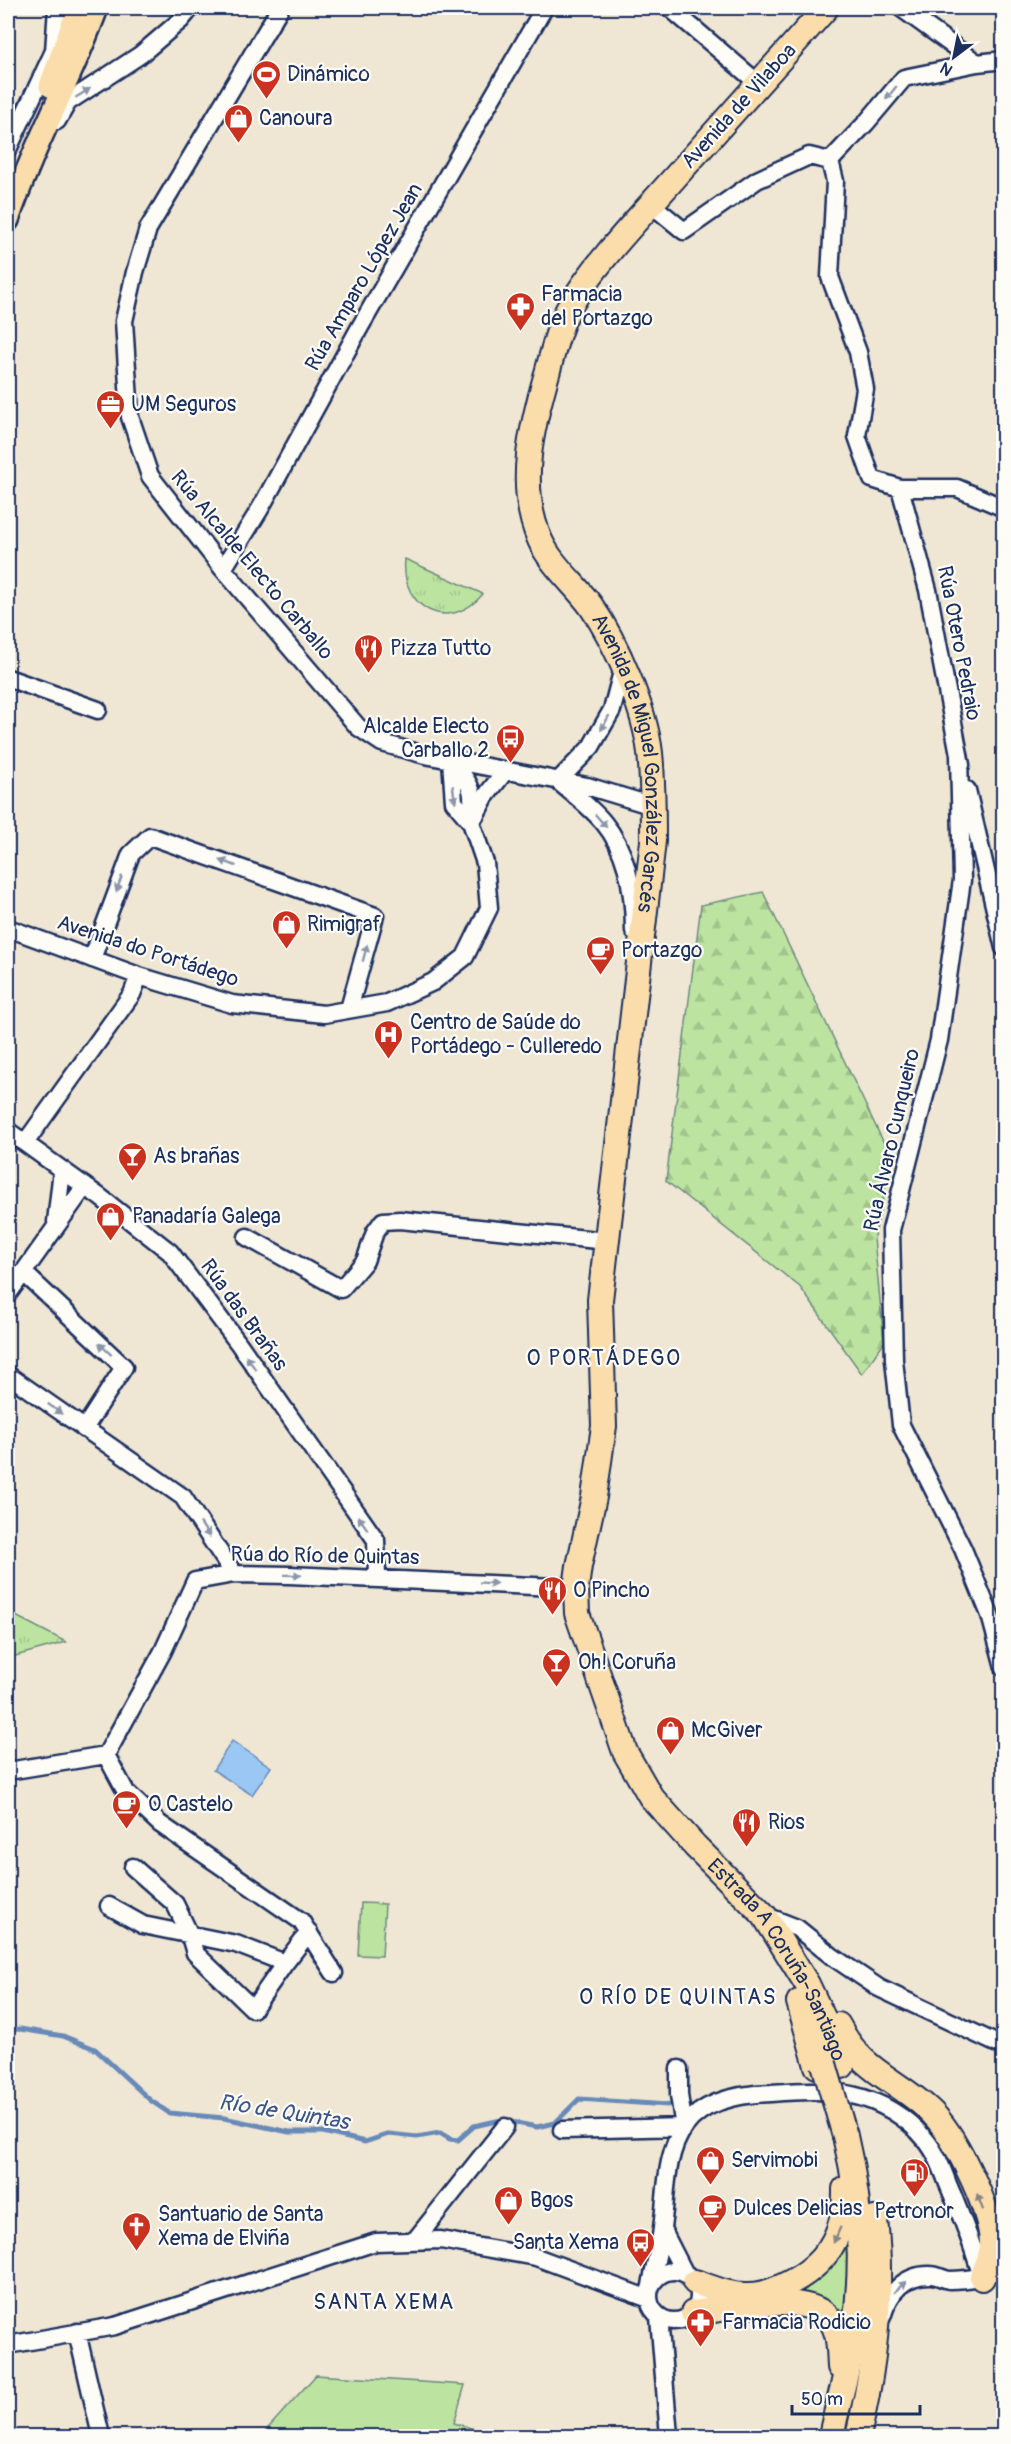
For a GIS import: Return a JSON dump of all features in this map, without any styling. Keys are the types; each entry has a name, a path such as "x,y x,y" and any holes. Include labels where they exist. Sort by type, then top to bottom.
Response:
{"highway":[{"name":"Avenida de Vilaboa","path":"651,204 826,8"},
{"name":"Avenida de Miguel González Garcés","path":"576,1588 594,1497 604,1426 600,1300 653,841 653,806 650,751 640,710 623,668 591,607 542,543 531,516 527,486 528,461 540,397 559,329 570,306 588,280 651,204"},
{"name":"Estrada A Coruña-Santiago","path":"576,1588 577,1613 584,1639 625,1752 651,1797 695,1846 764,1915 807,1984 827,2026 828,2065"},
{"name":"Estrada A Coruña-Santiago","path":"695,1846 745,1912 800,2001 828,2065 848,2137 861,2247 854,2334 831,2436"},
{"path":"764,1915 814,1981 840,2029 865,2064 928,2109 955,2142 971,2177 989,2228 993,2273"},
{"name":"Estrada A Coruña-Santiago","path":"848,2137 871,2185 878,2277 878,2314 867,2401 858,2436"},
{"path":"690,2278 725,2292 750,2296 776,2290 804,2277 818,2265 841,2226 845,2201 844,2169 848,2137"},
{"path":"693,2313 780,2302 810,2307 828,2317 837,2333 842,2384"}],"main road":[{"path":"8,191 50,87 78,8"},
{"path":"8,220 24,171 84,44 97,8"}],"street":[{"path":"8,149 54,51 57,8"},
{"path":"84,44 88,8"},
{"path":"24,171 46,148 54,127 68,102 140,55 181,20 191,8"},
{"name":"Rúa Alcalde Electo Carballo","path":"280,8 148,229 135,272 124,321 130,417 150,477 224,569 358,727 382,743 451,760 612,792 653,806"},
{"name":"Rúa Amparo López Jean","path":"224,569 544,8"},
{"path":"670,8 759,84"},
{"path":"901,8 977,63"},
{"path":"830,161 904,78 977,63 1004,60"},
{"path":"651,204 684,231 757,180 809,156 830,161"},
{"path":"830,161 836,181 830,277 858,351 864,389 857,436 872,479 900,488 957,488 1004,508"},
{"name":"Rúa Otero Pedraio","path":"900,488 928,590 959,755 1004,948"},
{"path":"623,668 612,710 591,747 558,781 604,823 616,841 629,876 634,919 634,1011"},
{"path":"8,678 98,710"},
{"name":"Rúa Álvaro Cunqueiro","path":"959,755 962,880 951,960 939,1040 891,1230 894,1360 900,1425 950,1526 997,1611 1004,1667"},
{"name":"Avenida do Portádego","path":"8,928 139,976 232,1004 324,1014 387,1003 433,982 465,957 489,908 485,863 471,822 474,795 468,782 451,760"},
{"path":"471,822 485,797 506,770"},
{"path":"92,959 131,854 150,836 375,916 349,1009"},
{"path":"25,1143 132,994 139,976"},
{"name":"Rúa das Brañas","path":"8,1131 171,1252 375,1540 377,1577"},
{"path":"56,1223 62,1170"},
{"path":"8,1294 56,1223 85,1186"},
{"path":"247,1237 341,1289 365,1261 375,1232 383,1221 400,1220 607,1241"},
{"path":"23,1272 124,1367 84,1430"},
{"path":"8,1375 183,1497 234,1574"},
{"name":"Rúa do Río de Quintas","path":"106,1755 164,1651 195,1581 234,1574 377,1577 576,1588"},
{"path":"8,1771 106,1755 126,1792 160,1824 301,1921 334,1972"},
{"path":"133,1867 175,1904 189,1933 195,1953 252,2009 309,1932"},
{"path":"109,1906 143,1925 236,1944 285,1963"},
{"path":"764,1915 797,1928 833,1957 879,1988 1004,2047"},
{"path":"679,2069 679,2095 684,2127"},
{"path":"662,2229 699,2298 693,2313 680,2321 659,2317 655,2312 650,2293 662,2229 670,2162 684,2127 691,2118 710,2105 754,2093 820,2091 852,2095 874,2101 910,2124 925,2139 936,2155 964,2220 993,2273 946,2280 933,2275 921,2276 902,2283 893,2291 883,2316 879,2355 867,2401"},
{"path":"417,2239 505,2127"},
{"path":"562,2130 684,2127"},
{"path":"8,2345 115,2326 376,2242 441,2240 536,2257 650,2293"},
{"path":"650,2293 662,2274 677,2271 690,2278"},
{"path":"659,2317 669,2436"},
{"path":"77,2332 101,2436"}],"green space":[{"path":"405,559 483,594 470,606 456,612 442,614 429,610 419,603 410,591"},
{"path":"763,892 892,1160 874,1238 884,1342 862,1374 800,1287 666,1181 701,905"},
{"path":"8,1612 66,1642 8,1658"},
{"path":"361,1903 385,1904 382,1956 358,1955"},
{"path":"849,2235 844,2320 800,2294 828,2267"},
{"path":"316,2375 465,2385 454,2423 478,2430 476,2436 261,2436"}],"water":[{"path":"232,1741 271,1767 252,1795 213,1770"}],"waterway":[{"name":"Río de Quintas","path":"8,2030 20,2029 63,2036 95,2049 150,2100 169,2113 224,2118 289,2132 323,2132 365,2142 389,2134 417,2137 440,2133 450,2139 458,2140 474,2126 501,2120 537,2127 555,2123 579,2099 668,2105"}],"place":[{"name":"Dinámico","path":"266,100"},
{"name":"Canoura","path":"238,144"},
{"name":"Farmacia del Portazgo","path":"520,332"},
{"name":"UM Seguros","path":"110,430"},
{"name":"Pizza Tutto","path":"369,674"},
{"name":"Alcalde Electo Carballo 2","path":"510,764"},
{"name":"Rimigraf","path":"286,950"},
{"name":"Portazgo","path":"600,976"},
{"name":"Centro de Saúde do Portádego - Culleredo","path":"389,1060"},
{"name":"As brañas","path":"132,1182"},
{"name":"Panadaría Galega","path":"111,1242"},
{"name":"O Pincho","path":"552,1616"},
{"name":"Oh! Coruña","path":"557,1688"},
{"name":"McGiver","path":"670,1756"},
{"name":"O Castelo","path":"127,1830"},
{"name":"Rios","path":"747,1848"},
{"name":"Servimobi","path":"710,2186"},
{"name":"Petronor","path":"914,2198"},
{"name":"Bgos","path":"509,2226"},
{"name":"Dulces Delicias","path":"712,2234"},
{"name":"Santuario de Santa Xema de Elviña","path":"137,2252"},
{"name":"Santa Xema","path":"640,2268"},
{"name":"Farmacia Rodicio","path":"701,2348"}],"district":[{"name":"O PORTÁDEGO","path":"604,1358"},
{"name":"O RÍO DE QUINTAS","path":"678,1997"},
{"name":"SANTA XEMA","path":"384,2302"}]}
